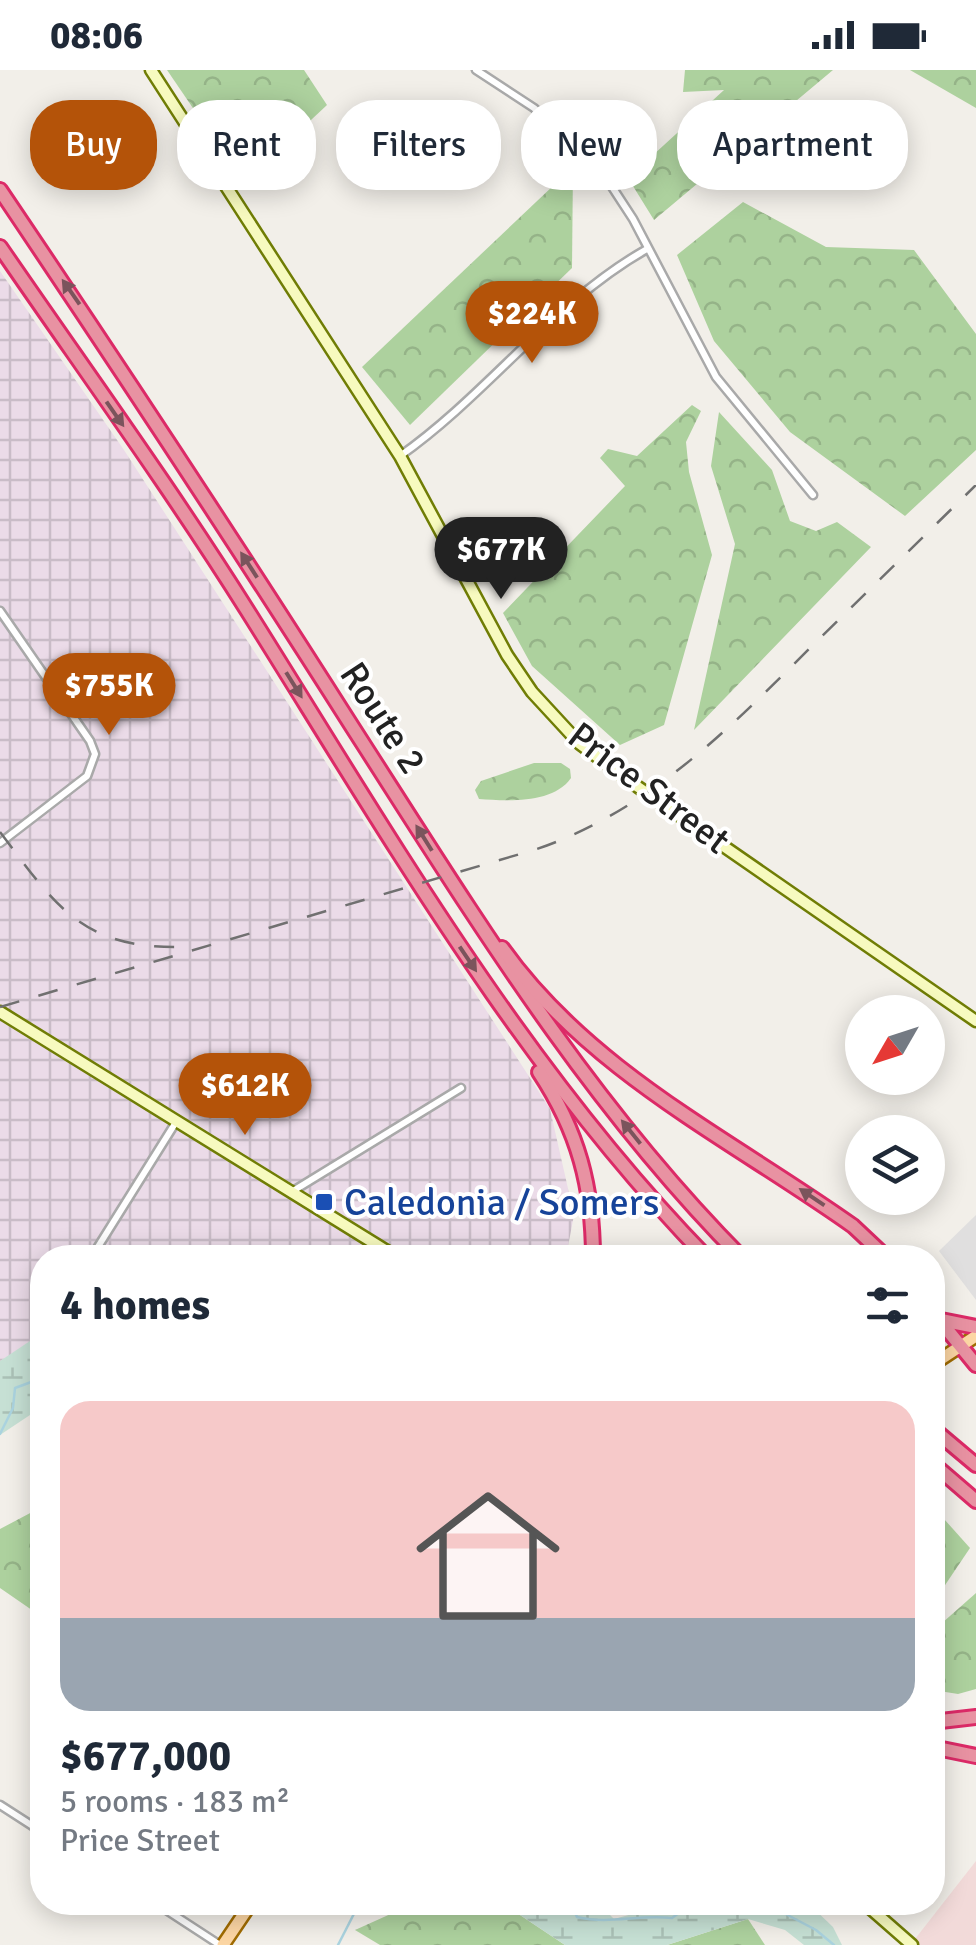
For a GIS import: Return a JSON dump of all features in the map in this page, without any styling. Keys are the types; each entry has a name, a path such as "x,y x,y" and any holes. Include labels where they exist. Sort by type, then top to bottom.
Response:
{"highway":[{"name":"Route 2","path":"0,190 168,436 458,893 568,1054 676,1186 730,1245"},
{"name":"Route 2","path":"0,247 214,557 448,929 606,1145 695,1245"},
{"path":"458,893 537,991 590,1044 677,1108 854,1226 874,1245"},
{"path":"504,1009 568,1121 579,1148 591,1194 593,1245"},
{"path":"945,1318 976,1327"},
{"path":"945,1326 976,1365"},
{"path":"945,1439 976,1464"},
{"path":"945,1474 976,1501"},
{"path":"945,1721 976,1717"},
{"path":"945,1750 976,1756"}],"main road":[{"path":"945,1356 976,1336"},
{"path":"221,1945 243,1915"}],"street":[{"name":"Price Street","path":"151,70 400,456 507,655 532,692 580,744 976,1021"},
{"path":"476,70 570,138 603,173 716,376 813,494"},
{"path":"400,456 440,428 586,290 648,249"},
{"path":"0,610 95,754 87,776 0,843"},
{"path":"0,1012 378,1245"},
{"path":"294,1191 461,1088"},
{"path":"99,1245 176,1121"},
{"path":"0,1805 30,1824"},
{"path":"174,1915 221,1945"},
{"path":"878,1915 912,1945"}],"shaded area":[{"path":"0,271 124,450 550,1109 574,1215 568,1245 30,1245 30,1345 0,1361"},
{"path":"976,1215 976,1300 945,1259 945,1245"},
{"path":"976,1861 976,1945 919,1945 915,1939 934,1915 945,1915 945,1901"}],"green space":[{"path":"167,70 304,70 327,105 316,115 316,100 187,100"},
{"path":"685,70 833,70 797,100 713,100 724,90 683,92"},
{"path":"910,70 976,70 976,108"},
{"path":"677,133 677,190 690,190 654,220 635,190 657,190 657,151"},
{"path":"549,190 573,190 572,268 410,425 362,367"},
{"path":"743,202 826,247 914,250 976,334 976,450 905,516 790,432 714,341 677,255"},
{"path":"692,405 701,411 686,442 689,472 712,555 664,725 620,745 532,666 503,613 625,486 600,458 608,449 637,456"},
{"path":"719,412 772,470 790,521 816,531 837,522 871,547 694,730 735,544 711,466"},
{"path":"534,763 561,763 570,769 571,778 553,793 541,797 479,799 475,790 481,781"},
{"path":"30,1341 30,1415 0,1435 0,1361"},
{"path":"30,1513 30,1609 0,1588 0,1529"},
{"path":"945,1520 970,1548 945,1585"},
{"path":"976,1593 976,1689 958,1694 945,1692 945,1620"},
{"path":"388,1915 520,1915 565,1945 380,1945 355,1930"},
{"path":"520,1915 610,1915 614,1919 629,1915 820,1915 833,1927 842,1945 804,1945 785,1930 748,1919 667,1945 565,1945"},
{"path":"748,1919 765,1945 667,1945"}],"waterway":[{"path":"0,1434 13,1408 15,1388 30,1382"},
{"path":"338,1945 353,1915"},
{"path":"576,1915 601,1920 676,1915"},
{"path":"788,1915 834,1945"}],"railway":[{"path":"0,1007 537,849 617,812 654,788 722,733 976,485"},
{"path":"0,832 54,900 93,930 144,945 178,947"}],"place":[{"name":"Caledonia / Somers","path":"324,1202"}]}
